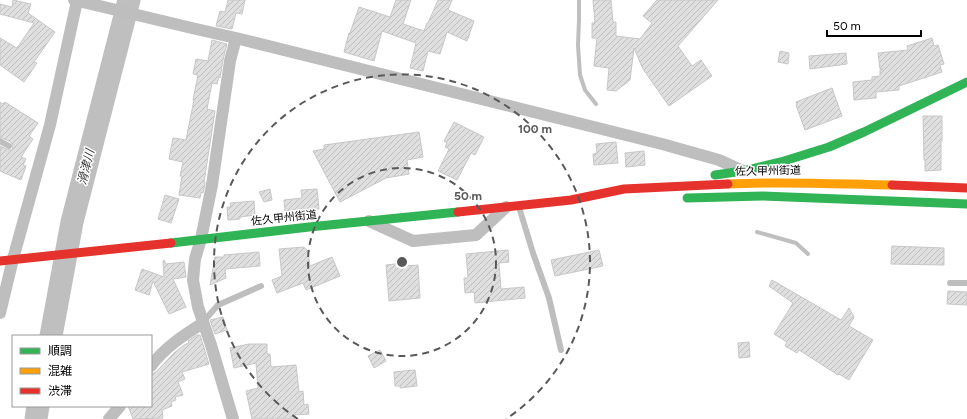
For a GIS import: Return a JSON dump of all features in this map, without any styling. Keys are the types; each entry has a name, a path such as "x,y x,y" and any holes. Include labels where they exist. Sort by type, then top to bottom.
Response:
{"main road":[{"path":"624,190 743,171 784,161 829,147 864,132 967,82"},
{"path":"795,167 829,147"},
{"path":"717,197 781,174"},
{"name":"佐久甲州街道","path":"0,261 138,247 201,238 571,200 624,190 760,182 967,188"},
{"path":"680,198 763,196 967,204"},
{"name":"佐久甲州街道","path":"571,200 611,201"}],"street":[{"path":"0,313 3,294 16,259 50,125 79,1 236,38 662,144 719,160 743,171"},
{"path":"233,419 198,307 193,280 195,258 201,238 212,185 230,61 236,38"},
{"path":"369,221 412,241 476,235 506,207"},
{"path":"152,365 169,346 203,322"},
{"path":"109,419 119,407"}],"lane":[{"path":"0,141 9,146"},
{"path":"519,205 533,253 549,298 561,350"},
{"path":"950,283 967,283"},
{"path":"203,322 218,305 261,286"}],"building":[{"path":"13,0 31,4 28,13 55,32 34,62 37,63 24,82 0,65 0,38 17,48 34,23 0,14 0,4 12,7"},
{"path":"228,0 245,0 242,14 236,13 232,29 216,26 220,11 225,12"},
{"path":"396,0 411,0 403,24 424,31 438,0 452,0 448,10 474,21 467,41 447,32 440,54 428,51 423,71 410,68 416,43 382,31 374,61 344,52 349,33 359,7 390,17"},
{"path":"593,0 611,0 613,22 616,22 616,36 640,39 652,23 643,16 657,0 718,0 678,46 692,66 701,60 712,76 669,106 643,69 634,48 630,80 616,91 607,90 609,68 594,66 597,38 592,38 592,23 595,23"},
{"path":"932,38 934,46 938,45 944,64 940,65 942,72 899,86 899,90 876,92 876,98 854,100 853,82 872,80 872,77 880,76 880,70 883,69 880,69 878,53 908,50 907,46"},
{"path":"212,40 227,44 220,78 219,77 217,84 212,83 207,109 215,111 204,182 205,184 200,198 179,195 182,176 180,176 183,162 169,159 173,138 186,140 198,75 193,74 196,59 208,61"},
{"path":"780,51 789,53 788,64 778,62"},
{"path":"846,53 847,64 810,69 809,56"},
{"path":"832,88 842,116 805,130 796,102"},
{"path":"0,102 3,104 5,102 38,123 29,136 33,139 21,157 26,159 23,165 26,166 21,180 0,171 0,146 12,150 13,146 11,142 0,137"},
{"path":"923,116 942,116 941,170 925,171"},
{"path":"454,122 484,137 475,155 471,153 457,180 438,171 449,149 445,147 447,143 444,141"},
{"path":"419,132 423,157 407,160 409,174 386,178 340,202 313,151 324,149 324,145"},
{"path":"616,142 618,163 594,165 593,154 597,153 596,144"},
{"path":"644,151 645,165 626,167 625,153"},
{"path":"270,189 272,200 264,202 259,192"},
{"path":"317,189 319,209 285,211 284,200 302,198 301,190"},
{"path":"165,195 179,199 171,223 158,219"},
{"path":"254,201 255,215 240,217 240,219 228,220 227,207 231,207 230,203"},
{"path":"892,246 944,248 944,265 891,264"},
{"path":"304,247 308,251 310,266 332,257 340,276 306,290 303,283 277,293 272,280 282,276 279,249"},
{"path":"508,250 509,262 499,263 501,289 524,287 525,298 475,303 474,292 465,293 464,278 468,278 466,254"},
{"path":"599,250 603,266 555,276 551,260"},
{"path":"259,252 260,266 225,269 226,278 210,285 215,257"},
{"path":"164,260 166,264 184,262 186,277 173,279 186,307 169,314 153,281 149,295 135,290 142,269 164,277"},
{"path":"404,263 404,266 418,265 420,298 389,301 386,265"},
{"path":"772,280 841,320 849,308 854,317 849,326 873,340 849,380 839,374 838,375 799,350 797,353 785,346 787,342 774,334 793,303 769,286"},
{"path":"948,291 967,292 967,305 947,304"},
{"path":"223,317 227,330 215,334 210,320"},
{"path":"197,335 200,335 209,364 182,372 185,379 178,382 183,395 175,397 176,400 171,402 172,406 162,410 163,418 133,419 128,407 152,407 152,373 157,371 174,353 189,343 188,341"},
{"path":"749,342 750,357 739,358 738,343"},
{"path":"249,344 267,344 267,354 270,354 271,367 296,365 299,392 303,391 304,405 308,404 309,414 295,415 295,419 252,419 246,391 258,388 256,363 234,368 230,348"},
{"path":"380,350 386,361 374,368 368,356"},
{"path":"415,370 417,386 400,388 400,386 395,386 394,372"}],"waterway":[{"name":"滑津川","path":"51,335 72,222 129,0"},
{"path":"579,0 578,45 580,75 585,90 596,104"},
{"path":"757,232 796,243 808,254"},
{"name":"滑津川","path":"36,419 38,407"}],"traffic: fast":[{"path":"715,175 743,171 784,161 829,147 864,132 967,82"},
{"path":"687,198 763,196 967,204"},
{"path":"171,243 458,212"}],"traffic: slow":[{"path":"728,184 790,183 892,185"}],"traffic: jam":[{"path":"458,212 571,200 624,189 728,184"},
{"path":"892,185 967,188"},
{"path":"0,261 171,243"}]}
